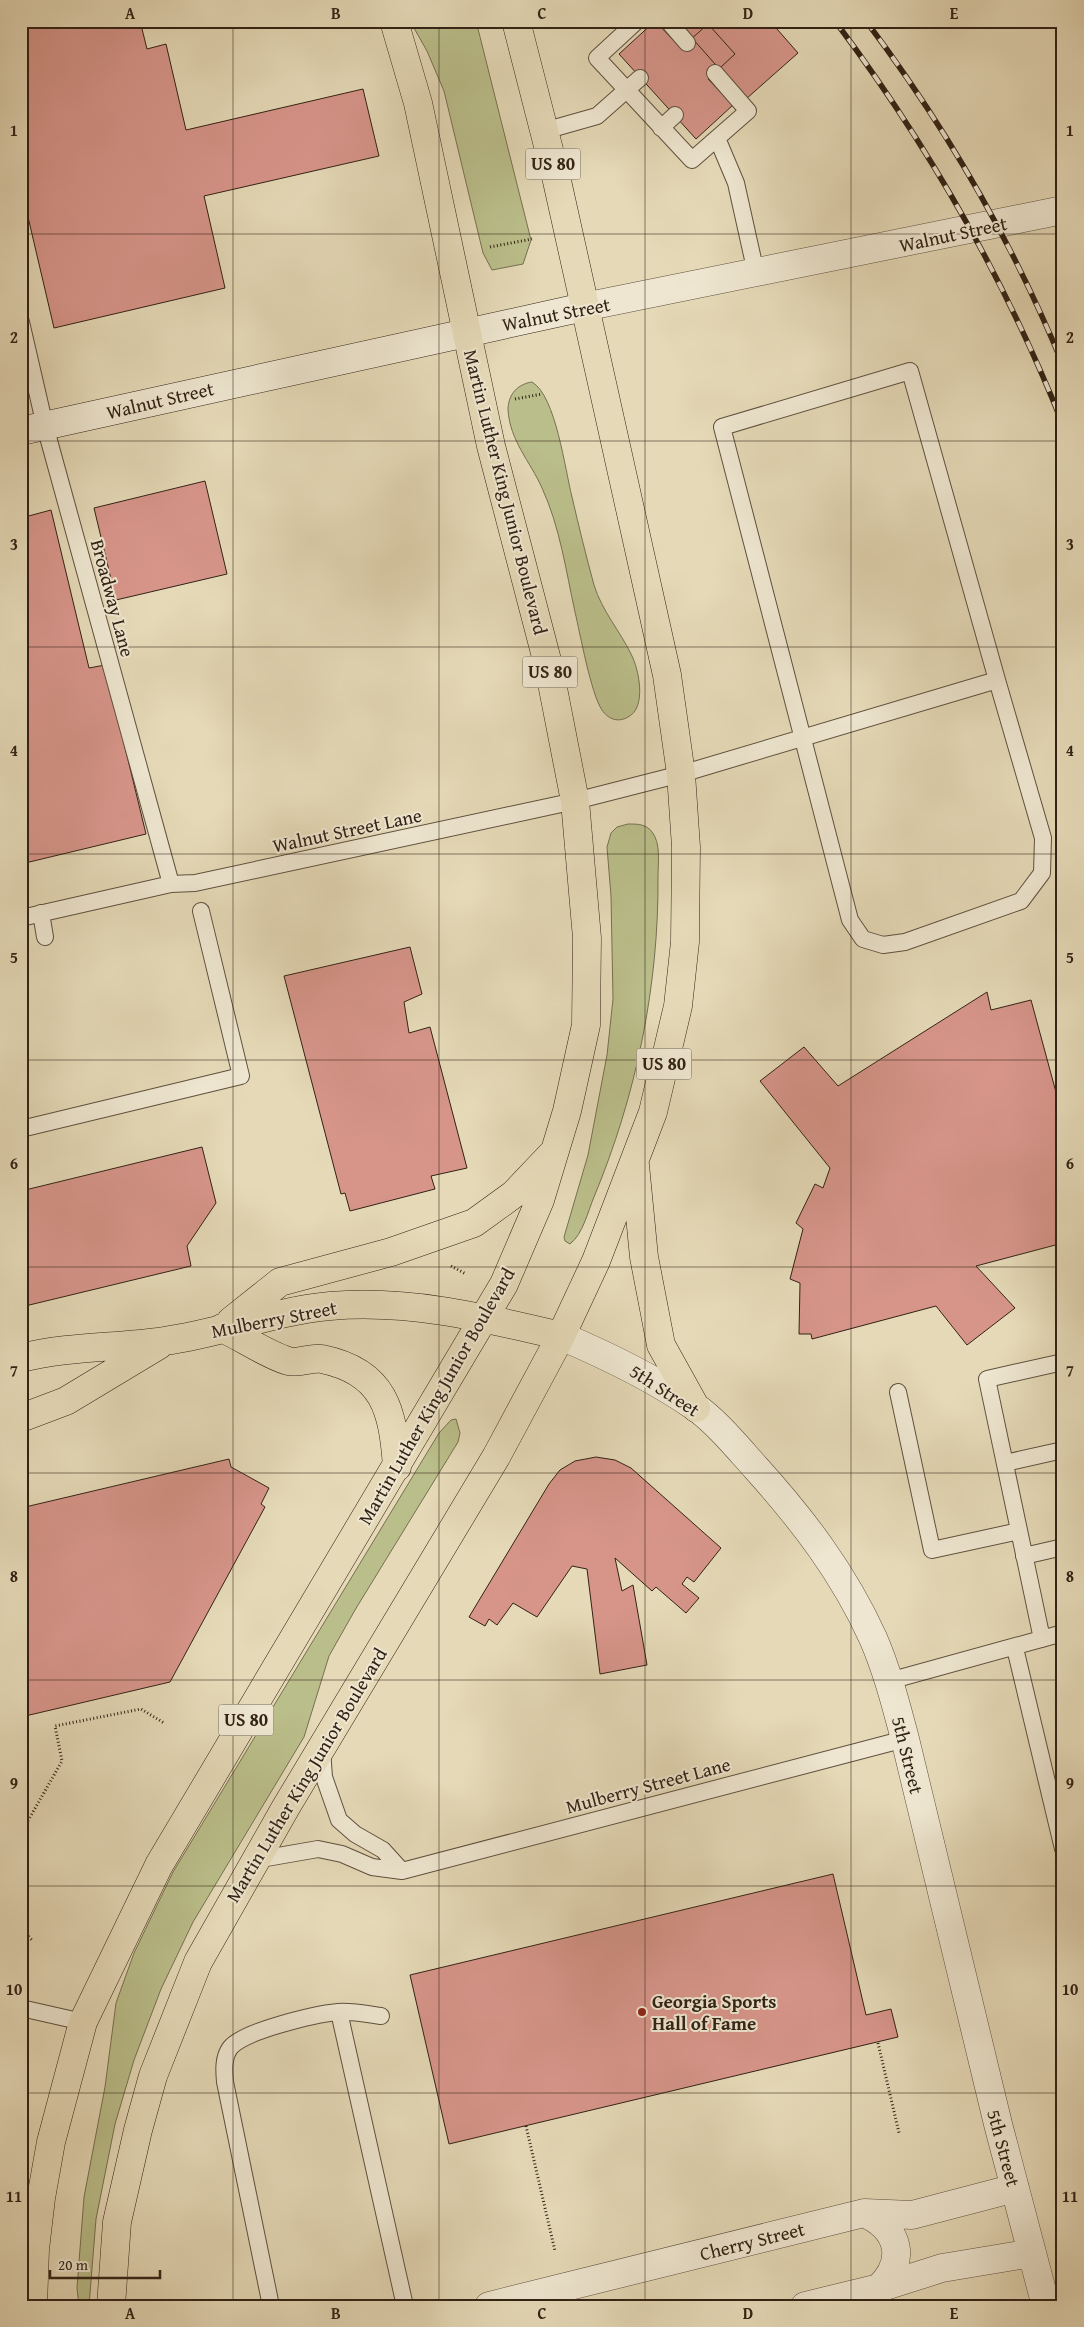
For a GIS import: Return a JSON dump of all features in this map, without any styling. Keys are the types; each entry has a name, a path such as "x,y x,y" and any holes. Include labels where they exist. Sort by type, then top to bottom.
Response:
{"main road":[{"name":"Martin Luther King Junior Boulevard","path":"33,2306 35,2249 41,2198 51,2142 83,2022 159,1865 504,1284 540,1200 556,1150 567,1112 586,1025 586,938 575,801 550,668 491,446 418,103 394,21"},
{"name":"Martin Luther King Junior Boulevard","path":"111,2306 117,2222 138,2130 153,2076 198,1962 255,1860 496,1457 561,1336 596,1261 653,1112 679,997 685,942 686,856 681,774 667,675 544,131 516,21"},
{"path":"397,1467 394,1433 387,1406 378,1390 360,1374 338,1363 316,1358 289,1362 222,1328 280,1282 391,1252 474,1223 514,1194 556,1150"},
{"path":"635,1159 644,1256 661,1345 696,1408"},
{"name":"Mulberry Street","path":"21,1358 52,1350 165,1341 294,1311 356,1305 427,1308 485,1318 561,1336"},
{"name":"Mulberry Street","path":"21,1418 66,1401 165,1341"}],"street":[{"name":"Walnut Street","path":"33,429 584,307 1063,210"},
{"name":"5th Street","path":"561,1336 632,1367 696,1408 740,1451 786,1502 824,1549 870,1631 888,1680 905,1739 1015,2188 1046,2306"},
{"name":"Cherry Street","path":"489,2306 864,2213 899,2216 920,2214 1015,2188"},
{"path":"864,2213 885,2225 896,2246 895,2268 889,2279 879,2288"},
{"path":"804,2306 879,2288 942,2268 1032,2253"}],"lane":[{"path":"637,21 597,58 660,128 692,160 748,111 715,78"},
{"path":"668,21 682,42"},
{"path":"544,131 597,116 640,78"},
{"path":"660,128 675,115"},
{"path":"717,138 736,182 756,273"},
{"name":"Broadway Lane","path":"21,322 33,429 171,884"},
{"path":"910,371 1043,838 1042,873 1020,900 905,942 883,945 862,939 850,920 801,738 722,427 910,371"},
{"name":"Walnut Street Lane","path":"21,918 171,884 195,883 575,801 681,774 997,680"},
{"path":"21,1129 241,1076 201,911"},
{"path":"41,913 46,937"},
{"path":"1042,1639 987,1379 1063,1362"},
{"path":"898,1392 932,1550 1019,1531"},
{"path":"1005,1463 1063,1450"},
{"path":"1024,1556 1063,1547"},
{"path":"888,1680 1015,1648 1063,1633"},
{"path":"1015,1648 1063,1849"},
{"name":"Mulberry Street Lane","path":"255,1860 318,1849 342,1854 372,1867 402,1871 905,1739"},
{"path":"322,1748 324,1777 339,1820 355,1834 383,1850 402,1871"},
{"path":"21,2008 83,2022"},
{"path":"339,2012 405,2306"},
{"path":"272,2306 225,2082 224,2067 229,2049 240,2038 257,2031 339,2012 381,2016"}],"path":[{"path":"490,247 532,239"},
{"path":"509,400 542,394"},
{"path":"445,1263 466,1274"},
{"path":"21,1833 62,1761 56,1726 141,1709 164,1723"},
{"path":"21,1929 32,1940"},
{"path":"878,2043 899,2133"},
{"path":"526,2126 555,2251"}],"green space":[{"path":"410,21 476,21 531,240 523,264 492,270 483,253 444,91 427,51"},
{"path":"532,382 540,390 553,417 597,594 627,645 637,669 640,688 638,705 634,712 621,720 610,718 604,713 598,702 586,663 562,549 553,518 542,488 512,431 508,410 510,399 518,388"},
{"path":"638,824 647,827 655,837 658,847 657,917 649,999 642,1040 622,1120 585,1222 575,1240 570,1244 565,1241 564,1237 588,1155 607,1055 613,999 611,896 607,847 611,833 617,827"},
{"path":"456,1419 460,1433 458,1442 329,1656 304,1737 193,1922 161,1989 134,2060 115,2124 96,2219 89,2306 79,2306 77,2288 84,2197 105,2087 116,2003 134,1953 173,1872 439,1433 451,1420"}],"building":[{"path":"21,21 140,21 147,49 166,44 186,130 363,89 379,156 204,196 225,288 54,328 21,187"},
{"path":"655,21 681,48 708,24 735,54 708,79 733,105 696,139 619,54"},
{"path":"677,21 770,21 798,53 746,99"},
{"path":"205,481 227,574 116,600 94,508"},
{"path":"51,510 89,668 105,665 146,834 21,864 21,518"},
{"path":"410,947 422,994 404,1002 409,1033 430,1027 467,1168 431,1176 435,1189 350,1211 345,1193 341,1194 284,976"},
{"path":"987,992 991,1010 1031,1000 1063,1118 1063,1243 976,1266 1015,1308 967,1345 936,1306 812,1339 811,1334 799,1334 800,1283 790,1279 803,1229 796,1223 815,1184 823,1188 830,1168 760,1081 804,1047 838,1086"},
{"path":"202,1147 216,1203 187,1246 191,1266 21,1307 21,1191"},
{"path":"596,1457 615,1460 631,1468 721,1548 694,1582 687,1577 682,1584 699,1598 686,1613 656,1587 652,1591 615,1558 622,1591 633,1585 647,1665 600,1674 587,1569 572,1566 537,1617 513,1603 497,1625 489,1619 485,1626 469,1617 549,1484 560,1470 575,1461"},
{"path":"229,1459 231,1467 269,1488 261,1504 265,1507 170,1682 21,1717 21,1508"},
{"name":"Georgia Sports Hall of Fame","path":"833,1874 866,2015 891,2009 898,2037 449,2144 410,1975"}],"railway":[{"path":"835,21 902,116 962,216 1016,319 1041,371 1063,425"},
{"path":"866,21 950,144 1000,230 1063,365"}],"place":[{"name":"Georgia Sports Hall of Fame","path":"642,2012"}]}
